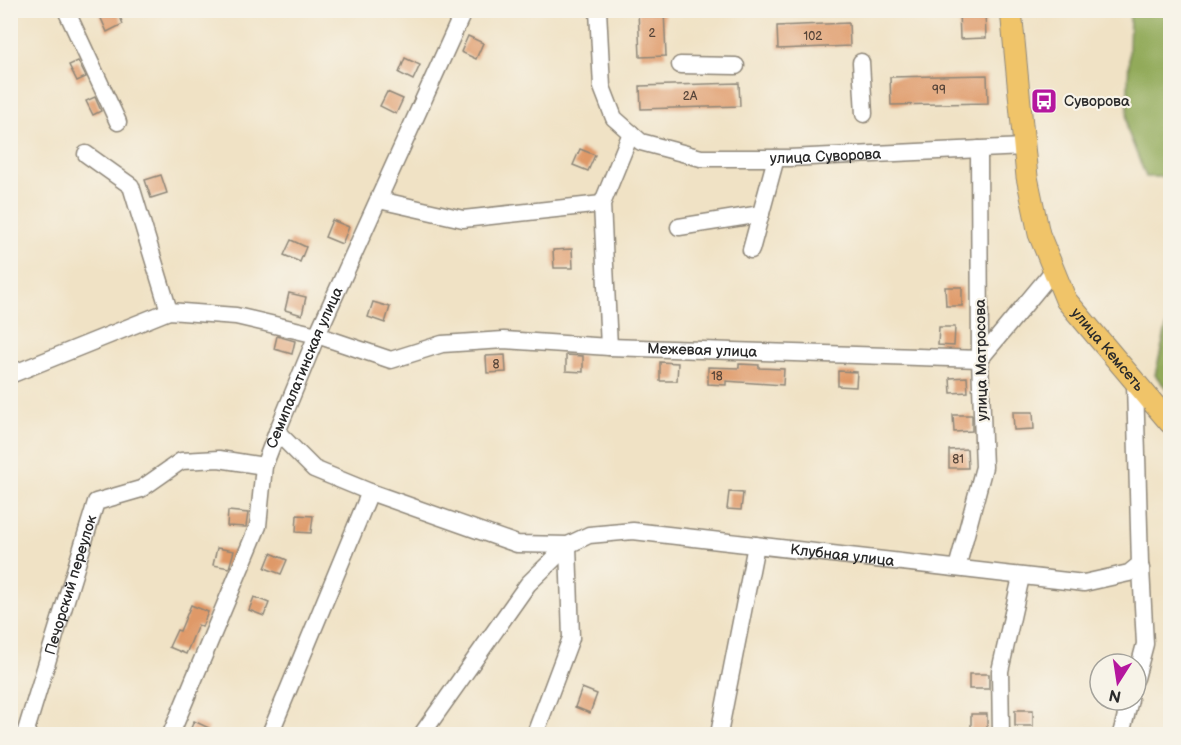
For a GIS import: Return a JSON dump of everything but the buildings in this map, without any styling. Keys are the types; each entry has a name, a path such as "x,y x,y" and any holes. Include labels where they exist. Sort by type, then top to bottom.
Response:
{"main road":[{"path":"1011,10 1027,177 1039,234 1053,271"},
{"name":"улица Кемсеть","path":"1053,271 1066,300 1170,423"}],"street":[{"path":"66,10 118,122"},
{"name":"Семипалатинская улица","path":"171,735 258,526 264,466 277,432 317,335 465,10"},
{"path":"598,10 602,87 614,118 631,133 602,204 609,347"},
{"path":"861,62 864,114"},
{"path":"680,65 736,66"},
{"name":"улица Суворова","path":"631,133 641,142 701,158 776,158 1024,147"},
{"name":"улица Матросова","path":"957,568 984,466 980,359 979,149"},
{"path":"86,154 131,186 169,311"},
{"path":"751,250 776,158"},
{"path":"379,200 463,219 602,204"},
{"path":"679,227 761,214"},
{"path":"980,359 1053,271"},
{"path":"10,375 169,311 236,316 317,335"},
{"name":"Межевая улица","path":"317,335 391,360 442,344 504,340 609,347 980,359"},
{"name":"Клубная улица","path":"277,432 314,470 517,544 568,545 589,535 633,531 1084,583 1130,573 1140,564 1135,382"},
{"name":"Печорский переулок","path":"25,735 96,502 141,489 181,461 219,459 264,466"},
{"path":"270,735 370,492"},
{"path":"422,735 528,584 568,545"},
{"path":"535,735 571,638 568,545"},
{"path":"718,735 756,545"},
{"path":"1141,568 1145,644 1143,652"},
{"path":"1001,735 1000,670 1021,577"},
{"path":"1121,735 1127,712"}],"green space":[{"path":"1130,11 1170,11 1170,177 1146,177 1127,129"},
{"path":"1170,311 1170,393 1155,375"}],"place":[{"name":"Суворова","path":"1044,101"}]}
